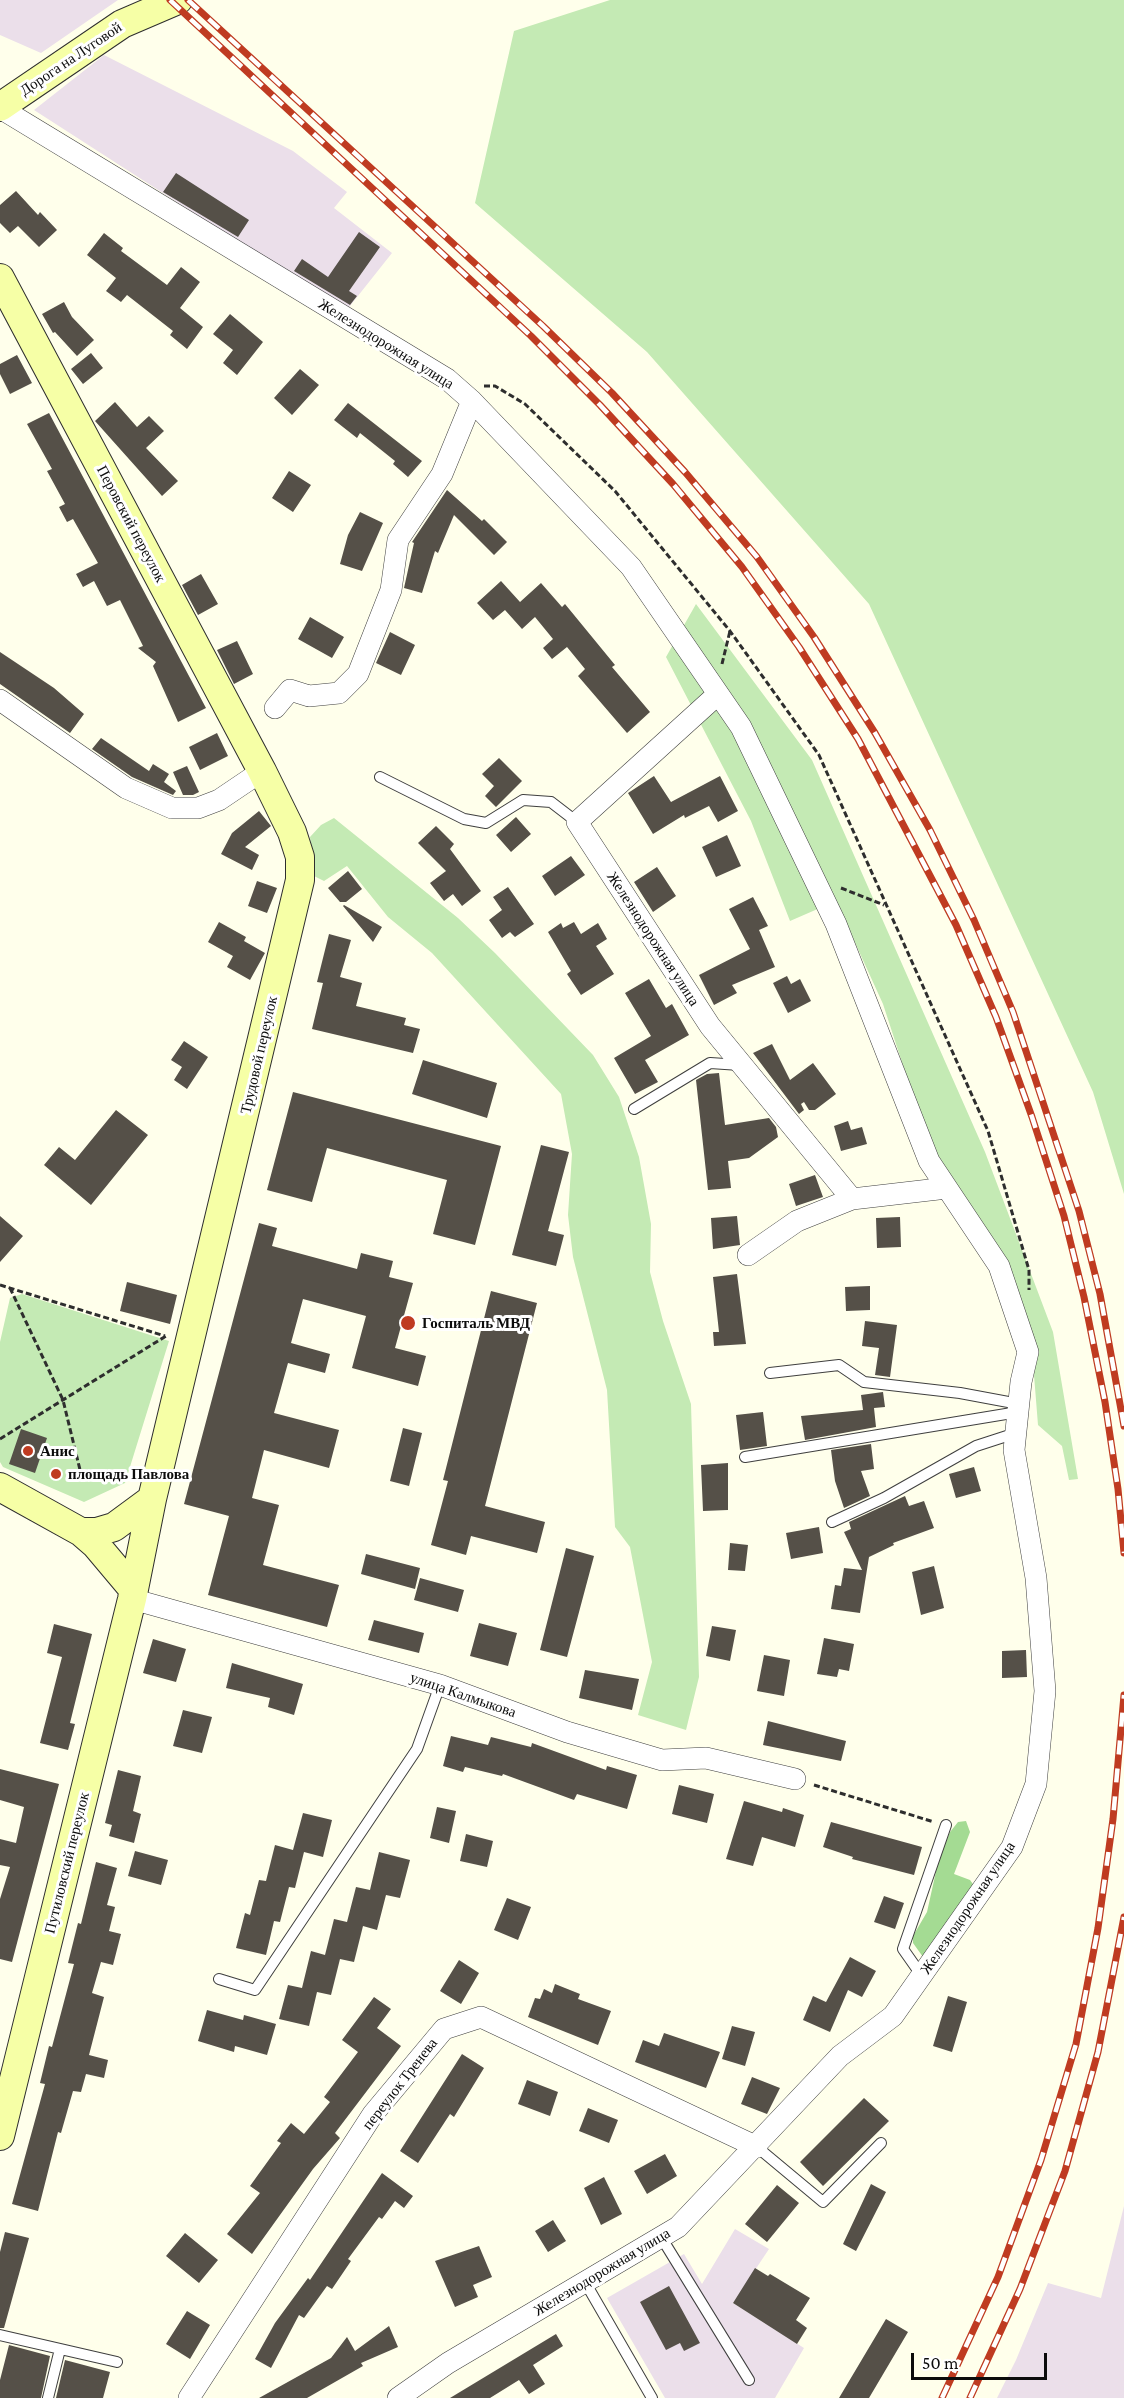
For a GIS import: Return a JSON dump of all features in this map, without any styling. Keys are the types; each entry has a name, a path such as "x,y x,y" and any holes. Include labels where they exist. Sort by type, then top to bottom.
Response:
{"street":[{"name":"Дорога на Луговой","path":"0,107 122,24 178,0"},
{"name":"Железнодорожная улица","path":"0,107 447,379 465,394 631,567 741,727 836,924 929,1161 999,1266 1028,1352 1017,1416 1014,1450 1036,1578 1045,1691 1036,1784 1012,1847 893,2016 840,2056 757,2147 678,2227 448,2363 398,2398"},
{"name":"Перовский переулок","path":"0,278 262,771"},
{"path":"275,708 290,690 309,696 339,693 358,674 391,590 398,540 442,474 465,394"},
{"path":"577,822 717,695"},
{"path":"0,700 126,788 172,808 198,808 219,800 262,771"},
{"name":"Трудовой переулок","path":"178,1340 300,880 300,857 292,832 262,771"},
{"name":"Железнодорожная улица","path":"577,822 710,1026 852,1199"},
{"path":"748,1255 797,1221 852,1199 947,1188"},
{"path":"132,1594 152,1499 178,1340"},
{"path":"0,1487 81,1532 96,1545 132,1594"},
{"path":"81,1532 97,1532 114,1527 152,1499"},
{"name":"улица Калмыкова","path":"132,1594 440,1685 567,1732 663,1760 706,1758 795,1779"},
{"name":"Путиловский переулок","path":"0,2136 132,1594"},
{"name":"переулок Тренева","path":"189,2398 374,2114 444,2029 481,2017 757,2147"}],"lane":[{"path":"380,777 464,819 486,823 523,800 551,802 577,822"},
{"path":"634,1109 710,1063 743,1066"},
{"path":"770,1373 839,1365 864,1382 960,1393 1017,1416"},
{"path":"745,1457 1017,1416"},
{"path":"832,1522 884,1498 976,1446 1017,1416"},
{"path":"219,1979 255,1990 417,1749 440,1685"},
{"path":"922,1976 903,1949 946,1825"},
{"path":"757,2147 823,2202 881,2143"},
{"path":"661,2237 749,2380"},
{"path":"585,2282 652,2398"},
{"path":"0,2335 117,2362"},
{"path":"48,2398 60,2349"}],"path":[{"path":"465,394 495,386 525,404 622,500 730,631 819,755 884,905 988,1131 1029,1270 1029,1293"},
{"path":"816,882 848,889 884,905"},
{"path":"0,1285 178,1340"},
{"path":"10,1288 63,1400 82,1478"},
{"path":"0,1439 63,1400 178,1340"},
{"path":"795,1779 946,1825"}],"shaded area":[{"path":"0,0 118,0 41,53 0,35"},
{"path":"104,55 293,151 347,192 334,208 392,253 346,311 34,110"},
{"path":"1124,2206 1124,2398 997,2398 1016,2360 1048,2283 1101,2298"},
{"path":"735,2229 769,2249 733,2303 804,2348 775,2398 665,2398 607,2298 684,2254 702,2284"}],"green space":[{"path":"610,0 1124,0 1124,1194 1093,1092 869,604 647,352 475,203 514,31"},
{"path":"696,604 812,760 985,1152 1053,1332 1078,1479 1069,1480 1062,1446 1038,1425 1034,1375 1035,1342 1006,1263 938,1156 909,1084 883,1004 836,901 790,921 751,821 666,657"},
{"path":"334,818 458,918 495,953 593,1055 619,1097 639,1157 651,1224 650,1272 663,1321 691,1404 699,1677 686,1730 638,1715 652,1662 630,1547 615,1527 607,1390 573,1257 568,1215 572,1154 561,1094 432,953 388,917 347,866 324,881 314,876 310,837 321,825"},
{"path":"22,1294 169,1341 125,1483 84,1502 3,1467 0,1462 0,1342 10,1298"},
{"path":"966,1821 970,1832 954,1874 970,1880 978,1891 923,1957 913,1943 913,1936 927,1912 939,1858 950,1832 958,1822"}],"building":[{"path":"176,173 249,220 238,237 163,192"},
{"path":"16,191 38,215 40,212 57,230 39,247 18,226 10,233 0,223 0,205"},
{"path":"359,232 380,247 349,291 357,296 350,305 294,271 302,259 328,277"},
{"path":"104,233 123,248 121,251 167,285 181,267 200,282 180,308 203,327 187,349 170,335 173,331 127,295 121,302 106,291 116,278 87,255"},
{"path":"64,302 72,317 94,340 77,356 55,332 53,333 42,314"},
{"path":"230,314 263,342 237,375 223,363 233,350 213,334"},
{"path":"91,353 103,368 83,384 71,369"},
{"path":"17,355 32,383 10,394 0,374 0,364"},
{"path":"300,369 319,385 292,415 274,398"},
{"path":"115,402 137,427 149,416 164,431 146,448 178,481 162,496 95,421"},
{"path":"348,403 422,461 408,477 393,464 395,461 360,433 357,438 334,420"},
{"path":"49,413 206,708 178,722 153,666 156,662 138,648 143,646 120,600 107,606 94,581 83,587 76,574 98,563 73,519 67,522 59,507 65,504 47,471 52,469 27,424"},
{"path":"289,471 311,485 293,512 272,498"},
{"path":"447,490 482,521 484,519 507,542 494,555 454,515 438,553 435,551 422,593 404,588 414,543 412,542"},
{"path":"360,512 383,523 362,571 340,564 348,535"},
{"path":"201,574 218,604 198,615 182,585"},
{"path":"501,581 520,602 541,583 562,607 565,604 615,665 612,667 650,712 627,733 578,676 585,669 567,647 552,659 543,648 553,639 535,617 522,629 505,610 493,620 477,603"},
{"path":"310,617 344,637 332,658 298,639"},
{"path":"390,632 415,645 401,675 376,663"},
{"path":"237,641 253,674 234,684 217,650"},
{"path":"0,652 54,688 84,714 70,733 0,684"},
{"path":"217,733 228,756 200,770 189,747"},
{"path":"101,738 149,771 153,764 169,774 164,782 176,791 173,795 132,777 92,749"},
{"path":"499,758 522,781 496,807 485,796 494,786 482,774"},
{"path":"187,766 199,792 193,795 183,795 173,772"},
{"path":"654,776 671,802 720,776 738,811 718,822 709,806 685,818 684,815 653,834 628,793"},
{"path":"259,811 271,826 245,847 259,855 252,870 221,854 232,833"},
{"path":"516,817 531,834 511,852 496,835"},
{"path":"436,826 454,844 450,849 481,891 462,906 453,894 444,901 430,883 446,871 418,843"},
{"path":"727,835 741,866 716,877 702,847"},
{"path":"571,856 585,875 555,896 542,876"},
{"path":"657,867 676,896 653,912 634,882"},
{"path":"348,871 362,889 346,902 340,902 328,888"},
{"path":"257,881 277,888 267,913 248,906"},
{"path":"508,887 534,924 515,937 510,932 502,938 489,920 502,910 493,897"},
{"path":"753,897 768,926 759,930 775,967 732,985 737,993 714,1005 699,975 750,949 729,909"},
{"path":"343,906 382,927 373,942"},
{"path":"219,922 246,937 244,941 265,953 250,980 227,967 233,956 208,942"},
{"path":"574,922 581,934 598,923 607,939 596,946 614,974 581,995 567,974 571,971 548,932 561,923 563,928"},
{"path":"329,934 351,940 340,977 362,983 356,1006 406,1018 404,1025 420,1029 413,1053 312,1029 323,983 317,982"},
{"path":"787,976 791,984 800,979 811,1001 788,1013 773,983"},
{"path":"649,979 666,1008 672,1004 689,1035 645,1060 658,1082 635,1094 614,1058 651,1036 625,993"},
{"path":"184,1041 208,1057 187,1089 174,1080 182,1067 171,1060"},
{"path":"772,1044 790,1080 813,1063 836,1094 815,1110 809,1110 804,1102 801,1104 804,1110 799,1114 753,1053"},
{"path":"423,1060 497,1083 487,1118 412,1094"},
{"path":"719,1073 725,1125 769,1118 776,1127 778,1137 749,1158 728,1161 731,1188 708,1190 696,1080 707,1074"},
{"path":"293,1092 501,1146 475,1245 433,1234 447,1180 327,1148 312,1202 267,1190"},
{"path":"116,1110 148,1135 91,1205 44,1165 59,1147 75,1160"},
{"path":"848,1121 851,1130 862,1127 867,1144 841,1151 834,1126"},
{"path":"541,1145 569,1152 548,1231 564,1235 556,1266 512,1255"},
{"path":"815,1175 823,1197 796,1206 789,1184"},
{"path":"0,1216 23,1236 0,1262"},
{"path":"737,1216 740,1245 713,1249 711,1218"},
{"path":"900,1217 901,1247 877,1248 876,1218"},
{"path":"259,1223 277,1228 272,1246 357,1269 361,1253 393,1261 389,1277 413,1283 395,1348 426,1356 418,1386 352,1368 366,1316 303,1299 291,1343 330,1354 325,1373 288,1363 274,1413 339,1430 329,1468 264,1450 252,1498 279,1505 263,1565 339,1585 327,1627 208,1595 229,1516 184,1504"},
{"path":"737,1274 746,1344 714,1346 713,1332 719,1332 713,1277"},
{"path":"127,1282 177,1295 170,1324 120,1311"},
{"path":"870,1286 870,1310 846,1311 845,1287"},
{"path":"491,1291 537,1303 485,1506 545,1522 537,1553 471,1536 466,1555 431,1545 448,1481 443,1480"},
{"path":"865,1321 897,1325 890,1377 875,1375 879,1348 862,1346"},
{"path":"883,1392 885,1407 874,1408 876,1427 805,1440 801,1416 863,1410 861,1395"},
{"path":"763,1412 767,1446 740,1450 736,1415"},
{"path":"403,1428 422,1433 409,1486 390,1481"},
{"name":"Анис","path":"21,1429 47,1438 35,1473 9,1464"},
{"path":"871,1444 874,1469 861,1471 870,1496 844,1508 835,1481 831,1450"},
{"path":"728,1463 728,1510 703,1511 701,1465"},
{"path":"974,1467 981,1491 956,1498 949,1474"},
{"path":"905,1496 909,1506 924,1501 934,1528 893,1543 894,1545 869,1557 860,1613 831,1609 835,1585 841,1586 844,1568 862,1570 844,1532 851,1529 849,1522"},
{"path":"819,1527 823,1553 791,1559 786,1533"},
{"path":"730,1543 748,1545 745,1571 728,1570"},
{"path":"566,1548 594,1556 567,1657 540,1650"},
{"path":"366,1554 420,1568 415,1589 361,1574"},
{"path":"934,1566 944,1608 921,1615 912,1572"},
{"path":"420,1578 464,1590 458,1612 414,1600"},
{"path":"374,1620 424,1633 419,1653 368,1640"},
{"path":"479,1623 517,1633 508,1666 470,1656"},
{"path":"54,1624 92,1634 70,1723 75,1724 68,1750 40,1743 62,1657 47,1653"},
{"path":"712,1626 736,1630 730,1661 706,1656"},
{"path":"824,1638 854,1644 849,1671 839,1669 837,1677 817,1674"},
{"path":"153,1639 186,1649 176,1682 143,1673"},
{"path":"1026,1650 1027,1677 1002,1678 1002,1651"},
{"path":"764,1655 790,1660 784,1696 757,1691"},
{"path":"232,1663 303,1684 294,1715 268,1707 270,1698 226,1688"},
{"path":"585,1670 639,1679 632,1710 579,1698"},
{"path":"183,1710 212,1717 202,1753 173,1746"},
{"path":"768,1721 846,1741 841,1761 763,1745"},
{"path":"451,1736 488,1745 491,1737 531,1747 532,1743 606,1770 607,1766 637,1775 627,1809 577,1794 574,1800 503,1774 502,1776 465,1767 463,1772 443,1766"},
{"path":"0,1769 59,1784 12,1962 0,1959 0,1899 10,1867 0,1865 0,1839 16,1843 24,1807 0,1800"},
{"path":"118,1770 141,1776 133,1811 141,1814 134,1843 109,1836 112,1825 105,1823"},
{"path":"679,1785 714,1794 707,1823 672,1814"},
{"path":"744,1801 782,1812 783,1808 804,1815 795,1847 762,1837 753,1866 726,1859"},
{"path":"437,1807 456,1811 449,1843 430,1838"},
{"path":"303,1813 332,1820 323,1857 304,1852 295,1888 289,1887 280,1922 274,1921 266,1955 236,1948 245,1913 250,1915 259,1880 266,1881 275,1845 293,1850"},
{"path":"831,1822 922,1847 914,1875 852,1859 853,1857 823,1847"},
{"path":"466,1834 493,1841 487,1867 460,1861"},
{"path":"135,1851 168,1860 161,1885 128,1876"},
{"path":"379,1852 410,1860 400,1898 386,1895 377,1930 363,1926 354,1962 340,1959 331,1995 317,1992 309,2026 279,2019 288,1985 302,1988 311,1951 325,1955 334,1919 347,1922 356,1887 370,1890"},
{"path":"96,1862 117,1868 107,1905 115,1907 109,1931 121,1934 113,1965 101,1962 92,1993 104,1997 89,2055 108,2060 104,2078 86,2074 81,2092 73,2091 61,2133 58,2132 38,2211 12,2204 45,2084 40,2083 74,1964 68,1963 78,1923 81,1924"},
{"path":"884,1896 904,1903 895,1929 874,1922"},
{"path":"507,1898 531,1907 518,1940 494,1930"},
{"path":"850,1957 876,1971 862,1997 848,1990 830,2032 803,2020 813,1996 826,2002"},
{"path":"459,1960 479,1973 461,2004 440,1991"},
{"path":"555,1984 580,1994 578,1999 611,2011 598,2045 528,2017 535,1998 540,1999 544,1989 552,1993"},
{"path":"948,1996 967,2002 952,2052 933,2046"},
{"path":"374,1997 391,2009 377,2028 401,2046 335,2133 340,2138 313,2169 252,2254 227,2234 260,2193 250,2186 281,2143 277,2141 291,2123 304,2134 330,2102 324,2097 358,2052 342,2040"},
{"path":"207,2010 243,2020 244,2015 276,2024 267,2055 235,2046 234,2052 198,2041"},
{"path":"732,2026 755,2032 745,2066 722,2059"},
{"path":"664,2033 720,2052 706,2088 635,2062 643,2040 659,2046"},
{"path":"462,2054 484,2068 454,2117 450,2114 418,2163 400,2151"},
{"path":"752,2077 780,2088 767,2114 741,2104"},
{"path":"527,2080 558,2092 550,2116 518,2104"},
{"path":"864,2098 889,2121 823,2186 800,2162"},
{"path":"588,2108 618,2120 609,2143 579,2131"},
{"path":"665,2154 677,2176 647,2194 634,2171"},
{"path":"382,2173 413,2196 404,2208 395,2201 382,2219 379,2217 348,2259 351,2261 332,2289 327,2286 304,2318 299,2315 271,2368 255,2359 275,2323 308,2278 310,2280"},
{"path":"604,2177 622,2214 601,2225 584,2188"},
{"path":"871,2184 886,2192 856,2251 843,2244"},
{"path":"777,2185 799,2203 767,2242 745,2224"},
{"path":"553,2220 566,2241 548,2252 535,2231"},
{"path":"5,2232 29,2238 4,2328 0,2328 0,2252"},
{"path":"185,2233 218,2260 199,2283 166,2256"},
{"path":"479,2246 492,2277 473,2285 478,2297 455,2307 435,2261"},
{"path":"755,2268 768,2276 770,2274 810,2298 796,2320 807,2328 797,2344 733,2303"},
{"path":"669,2286 700,2343 684,2351 680,2343 666,2350 640,2302"},
{"path":"187,2311 210,2325 190,2359 166,2344"},
{"path":"886,2319 908,2332 869,2398 839,2398"},
{"path":"389,2326 398,2347 361,2363 363,2366 307,2398 259,2398 331,2358 347,2337 355,2351"},
{"path":"556,2334 563,2346 533,2365 545,2384 529,2394 519,2380 490,2398 450,2398"},
{"path":"9,2345 50,2356 41,2398 0,2398 0,2380"},
{"path":"65,2360 110,2372 103,2398 56,2398"}],"railway":[{"path":"170,0 531,336 600,405 673,484 742,567 799,647 858,739 956,925 996,1017 1032,1117 1064,1216 1084,1297 1105,1402 1118,1489 1124,1553"},
{"path":"188,0 543,326 612,393 685,472 757,557 814,637 875,733 930,830 974,920 1013,1012 1079,1211 1100,1294 1124,1426"},
{"path":"942,2398 998,2277 1041,2160 1076,2044 1098,1928 1113,1819 1124,1695"},
{"path":"970,2398 1020,2289 1065,2171 1098,2052 1124,1917"}],"place":[{"name":"Госпиталь МВД","path":"408,1323"},
{"name":"Анис","path":"28,1451"},
{"name":"площадь Павлова","path":"56,1474"}]}
